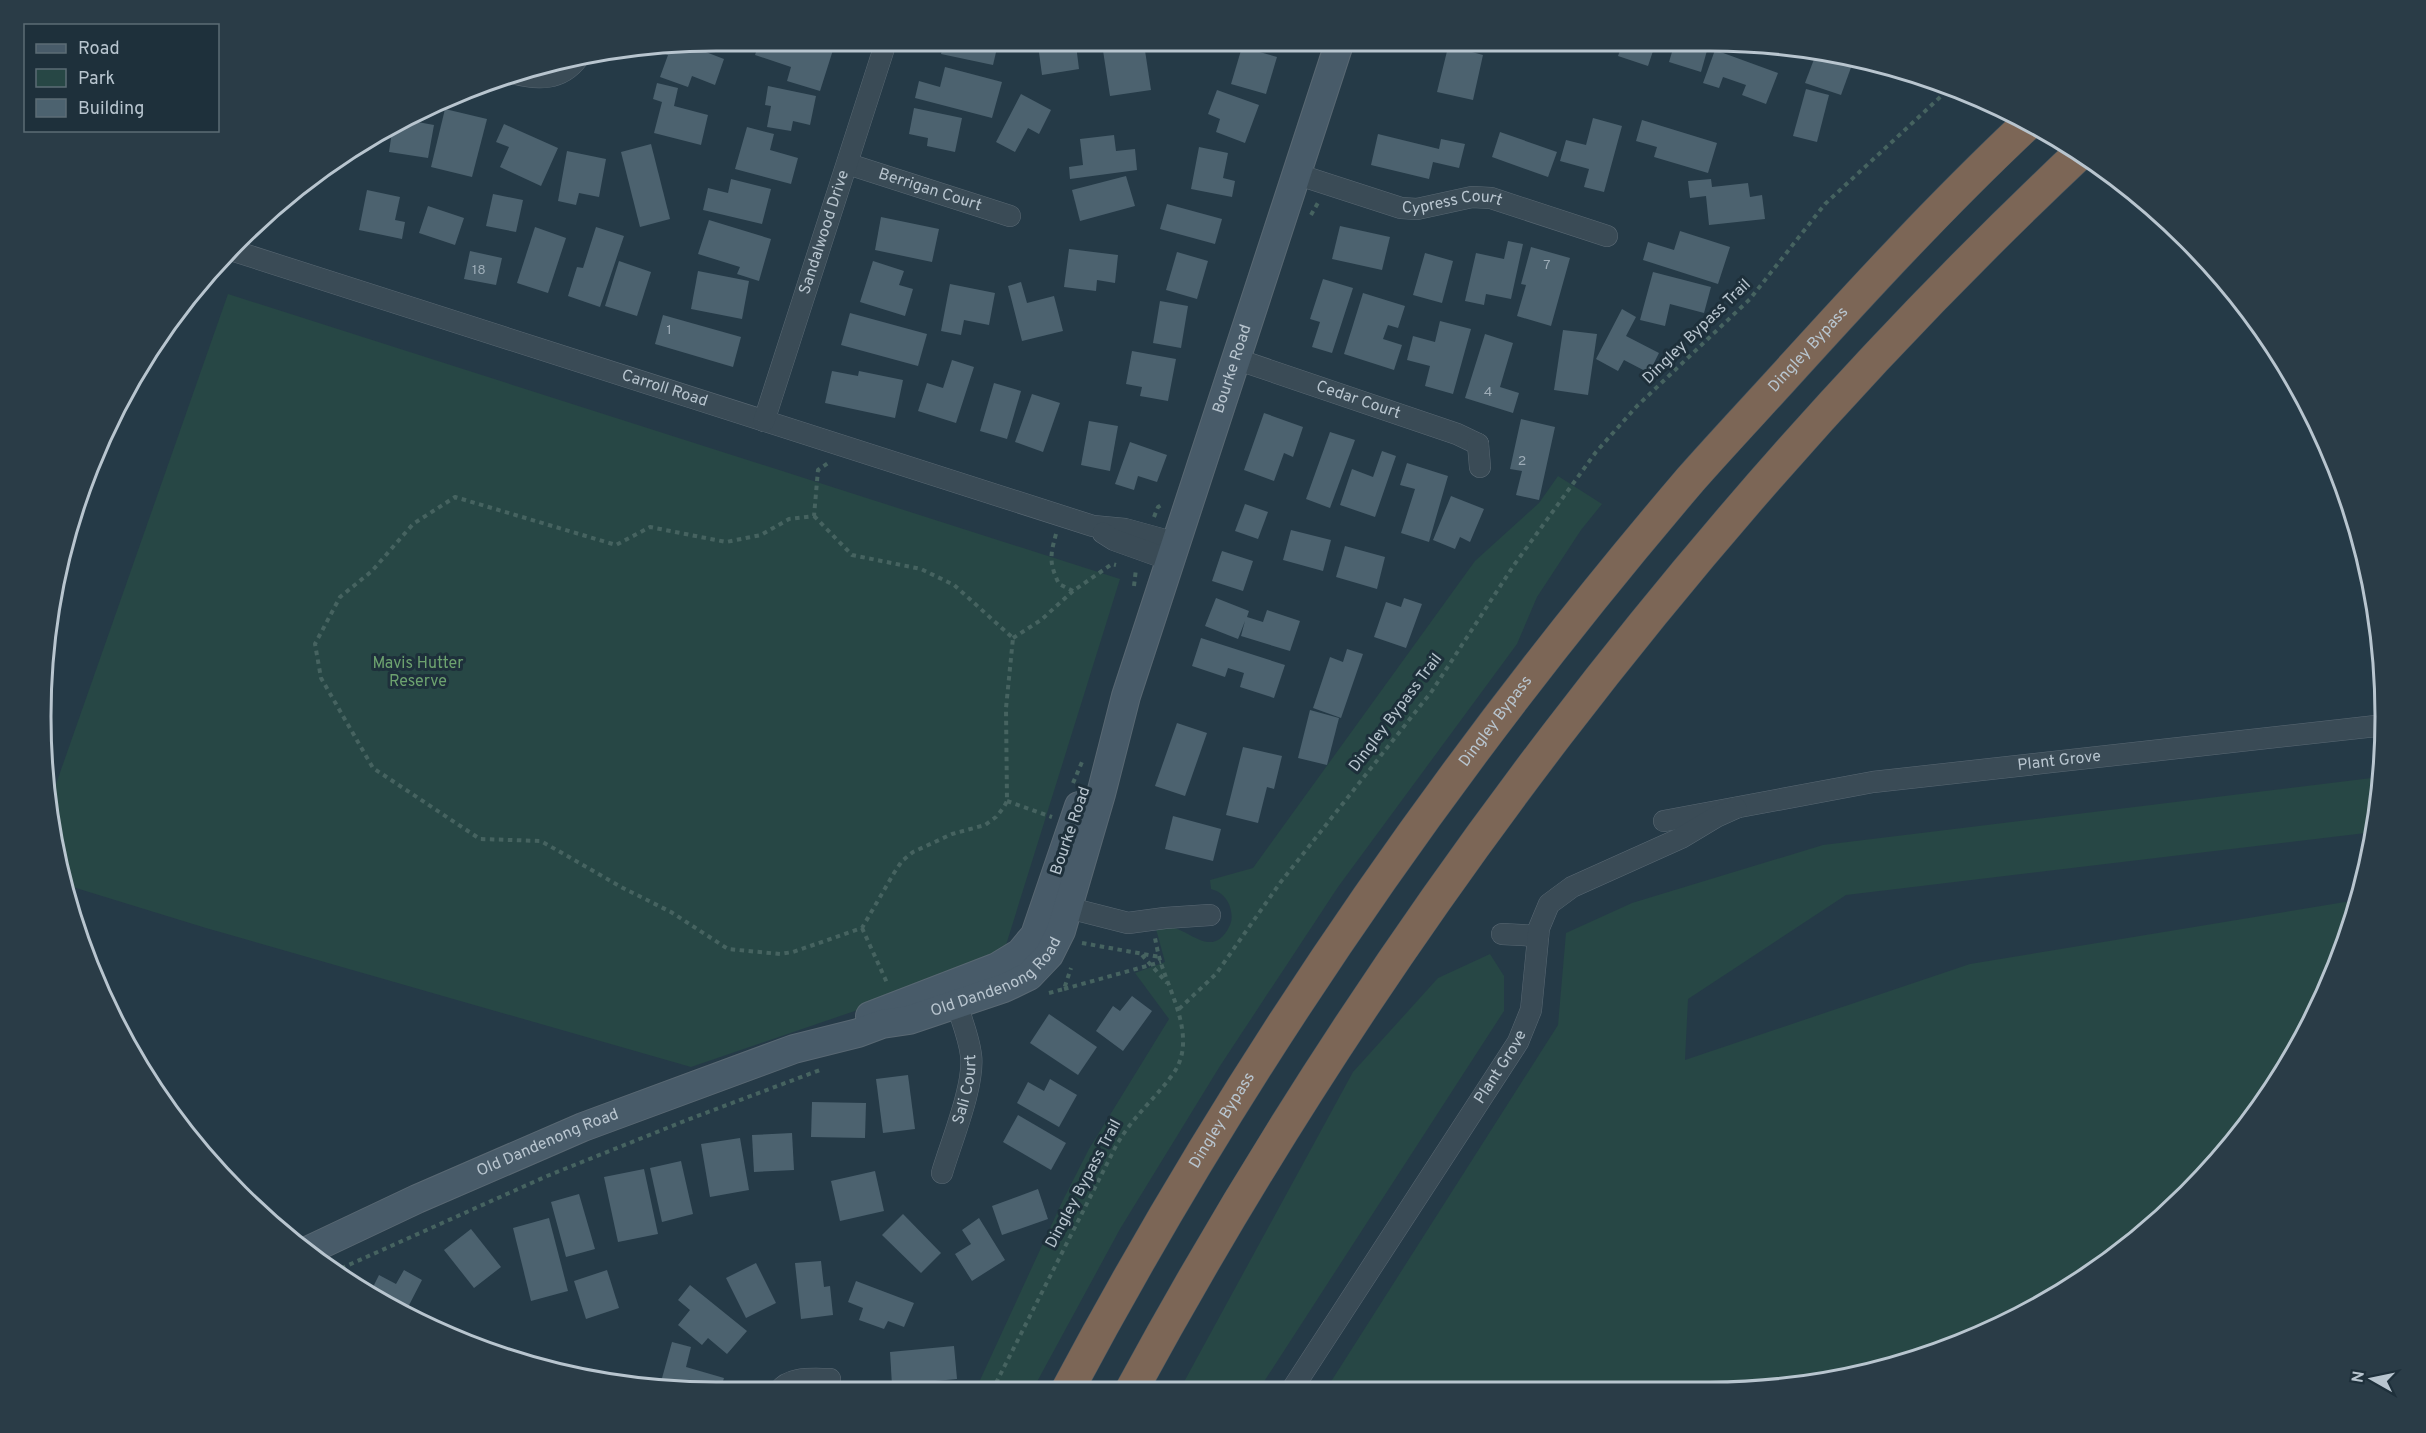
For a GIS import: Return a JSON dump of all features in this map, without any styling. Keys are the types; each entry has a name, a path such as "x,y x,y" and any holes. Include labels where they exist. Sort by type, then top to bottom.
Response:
{"highway":[{"name":"Dingley Bypass","path":"1072,1382 1143,1252 1197,1161 1281,1028 1443,790 1595,594 1693,477 1869,283 2022,129"},
{"path":"1136,1382 1220,1234 1302,1101 1395,960 1550,744 1672,589 1809,430 1992,238 2073,159"}],"main road":[{"name":"Bourke Road","path":"1058,905 1084,789 1126,696 1337,51"},
{"name":"Old Dandenong Road","path":"315,1247 417,1199 583,1127 794,1049 858,1033 882,1024 909,1020 998,967 1023,966 1035,935 1058,905"}],"street":[{"name":"Sandalwood Drive","path":"764,421 883,51"},
{"path":"530,78 548,78 569,68"},
{"name":"Berrigan Court","path":"848,164 1010,216"},
{"name":"Cypress Court","path":"1296,174 1401,207 1417,209 1472,197 1491,198 1607,236"},
{"name":"Carroll Road","path":"240,253 1060,515 1093,526 1114,540 1173,552"},
{"name":"Cedar Court","path":"1236,359 1457,434 1485,439 1480,467"},
{"name":"Plant Grove","path":"1664,821 1873,782 2375,726"},
{"name":"Plant Grove","path":"1297,1382 1518,1042 1532,1005 1538,936 1544,912 1552,901 1562,892 1681,838 1736,808"},
{"name":"Old Dandenong Road","path":"1058,905 1131,924 1166,918 1210,915"},
{"path":"1502,934 1538,936"},
{"name":"Sali Court","path":"942,1173 972,1069 971,1055 954,994"},
{"path":"790,1382 830,1379"}],"path":[{"name":"Dingley Bypass Trail","path":"997,1382 1123,1133 1132,1119 1174,1072 1182,1050 1179,1009 1216,974 1280,883 1432,691 1514,565 1596,452 1637,406 1750,299 1826,204 1944,94"},
{"path":"846,446 818,470 814,516 852,555 921,569 954,585 1013,638"},
{"path":"814,516 789,519 761,535 726,542 650,527 616,545 454,497 413,524 372,571 340,597 315,644 321,678 373,768 480,838 541,841 670,912 728,949 787,953 862,928 894,873 912,852 952,834 985,825 996,817 1007,801 1005,727 1013,638"},
{"path":"1060,515 1050,562 1059,584 1073,591"},
{"path":"1013,638 1041,620 1073,591 1112,564 1120,566"},
{"path":"1128,567 1137,567 1134,588"},
{"path":"1072,784 1083,760"},
{"path":"1007,801 1058,819"},
{"path":"862,928 890,989"},
{"path":"1153,931 1160,960 1179,1009"},
{"path":"1081,943 1142,954 1160,960"},
{"path":"1142,954 1170,986"},
{"path":"1064,988 1160,960"},
{"path":"343,1267 547,1176 828,1067"}],"green space":[{"name":"Mavis Hutter Reserve","path":"228,294 1120,579 1001,961 691,1067 206,928 74,887 64,846 55,787"},
{"path":"1558,476 1602,504 1581,530 1537,597 1517,644 1338,887 1220,1066 1120,1229 1037,1382 979,1382 1089,1149 1169,1019 1135,973 1165,962 1156,929 1175,928 1210,942 1217,941 1223,936 1231,922 1231,910 1224,896 1211,889 1210,880 1253,868 1475,561 1539,503"},
{"path":"2372,778 2364,833 1846,895 1688,999 1685,1060 1970,964 2348,901 2340,930 2306,1011 2263,1086 2237,1122 2210,1155 2148,1217 2079,1270 2042,1293 2004,1313 1923,1347 1839,1369 1796,1376 1753,1381 1709,1382 1331,1382 1558,1025 1566,933 1632,903 1823,845"},
{"path":"1490,954 1504,976 1504,1011 1264,1382 1184,1382 1353,1072 1438,978"}],"building":[{"path":"704,51 724,59 715,85 692,76 688,87 660,77 668,55 663,53"},
{"path":"756,51 833,51 820,91 787,81 791,67 755,55"},
{"path":"942,51 996,51 993,65 941,54"},
{"path":"1039,51 1077,51 1079,69 1042,75"},
{"path":"1103,51 1145,51 1151,90 1110,96"},
{"path":"1241,51 1256,51 1277,57 1266,94 1231,84"},
{"path":"1447,51 1472,51 1483,55 1473,100 1437,92"},
{"path":"1620,51 1653,51 1648,66 1618,56"},
{"path":"1672,51 1707,51 1701,72 1669,62"},
{"path":"1715,51 1778,73 1766,104 1742,95 1746,85 1723,77 1719,88 1703,83"},
{"path":"1814,60 1851,67 1841,95 1805,83"},
{"path":"945,67 1002,82 992,118 915,98 919,81 940,87"},
{"path":"657,83 678,88 674,106 708,115 701,145 654,133 662,102 653,99"},
{"path":"768,86 816,96 810,125 793,121 791,131 767,127 771,106 765,105"},
{"path":"1806,89 1829,95 1817,142 1793,136"},
{"path":"1217,90 1259,105 1245,143 1216,132 1220,119 1208,114"},
{"path":"1021,94 1051,110 1039,134 1028,128 1015,152 996,142"},
{"path":"914,108 962,118 955,152 927,146 928,138 909,134"},
{"path":"445,110 487,119 472,177 431,167"},
{"path":"1593,118 1622,126 1604,192 1584,187 1589,169 1560,161 1566,140 1586,145"},
{"path":"1642,120 1717,143 1708,173 1654,157 1657,147 1636,141"},
{"path":"418,122 434,125 428,158 389,152 391,136"},
{"path":"504,124 558,148 541,186 500,167 509,147 496,142"},
{"path":"747,127 774,134 770,150 798,158 791,184 735,169"},
{"path":"1500,132 1557,152 1548,177 1492,157"},
{"path":"1378,134 1439,149 1441,139 1465,144 1459,168 1433,162 1429,179 1371,165"},
{"path":"1114,135 1116,151 1135,149 1137,170 1070,179 1069,167 1083,165 1080,139"},
{"path":"651,144 670,219 640,227 621,152"},
{"path":"1199,147 1228,153 1223,178 1235,181 1232,197 1191,189"},
{"path":"567,151 606,159 599,197 579,193 576,205 558,201"},
{"path":"1126,176 1135,206 1080,221 1072,190"},
{"path":"731,179 771,189 762,224 703,210 708,188 728,193"},
{"path":"1711,179 1712,187 1748,183 1750,197 1762,195 1765,219 1709,225 1706,196 1690,198 1688,181"},
{"path":"367,190 400,197 395,220 405,222 402,239 359,230"},
{"path":"493,194 523,200 516,232 486,226"},
{"path":"1167,204 1222,219 1215,244 1160,229"},
{"path":"428,206 464,218 455,245 419,233"},
{"path":"881,217 939,229 932,262 875,250"},
{"path":"709,220 771,239 759,281 737,274 740,267 698,254"},
{"path":"1340,226 1390,237 1382,270 1332,259"},
{"path":"535,227 566,238 548,293 517,283"},
{"path":"596,227 624,236 600,307 568,296 577,267 583,268"},
{"path":"1680,231 1730,247 1718,284 1643,260 1648,242 1674,250"},
{"path":"1508,241 1523,244 1511,299 1486,294 1484,305 1465,301 1476,253 1504,259"},
{"path":"1531,247 1570,258 1551,326 1517,316 1526,285 1521,284"},
{"path":"1069,249 1118,255 1115,283 1097,280 1096,291 1064,287"},
{"path":"470,251 502,258 496,285 464,279"},
{"path":"1177,252 1208,261 1197,299 1166,290"},
{"path":"1425,253 1453,261 1442,303 1413,295"},
{"path":"619,261 651,272 637,316 605,306"},
{"path":"873,261 904,271 899,285 913,289 905,316 860,302"},
{"path":"698,271 749,281 742,319 691,309"},
{"path":"1653,272 1711,287 1704,313 1670,304 1665,326 1640,320"},
{"path":"1323,279 1353,288 1332,353 1312,347 1320,322 1310,319"},
{"path":"1021,282 1027,303 1054,296 1063,331 1022,341 1008,286"},
{"path":"950,284 995,293 989,325 964,320 961,335 941,331"},
{"path":"1363,293 1405,306 1398,328 1388,325 1383,339 1402,345 1394,370 1344,354"},
{"path":"1160,301 1188,306 1181,348 1153,343"},
{"path":"1622,309 1636,317 1626,336 1659,353 1649,373 1624,360 1618,371 1596,359"},
{"path":"850,313 927,334 918,366 841,345"},
{"path":"663,315 741,337 733,367 655,344"},
{"path":"1440,321 1471,329 1453,394 1425,386 1430,366 1407,360 1413,336 1435,342"},
{"path":"1563,330 1597,334 1588,395 1554,390"},
{"path":"1485,334 1513,343 1500,387 1519,393 1513,413 1465,398"},
{"path":"1132,351 1176,359 1168,401 1140,396 1142,387 1126,384"},
{"path":"952,360 974,367 956,423 918,411 927,383 943,388"},
{"path":"832,371 858,376 859,371 903,380 895,418 825,403"},
{"path":"994,383 1021,391 1007,439 980,431"},
{"path":"1032,394 1060,403 1043,452 1015,442"},
{"path":"1264,413 1303,427 1293,457 1284,453 1274,481 1244,470"},
{"path":"1521,419 1555,427 1539,500 1516,495 1522,471 1510,469"},
{"path":"1089,421 1118,426 1110,471 1081,465"},
{"path":"1330,432 1355,440 1330,508 1306,499"},
{"path":"1130,442 1167,455 1157,482 1138,476 1134,490 1115,484"},
{"path":"1382,451 1396,456 1375,517 1340,505 1352,469 1373,477"},
{"path":"1407,463 1448,476 1429,542 1401,533 1415,489 1400,485"},
{"path":"1451,496 1484,509 1470,542 1460,537 1455,549 1433,540"},
{"path":"1245,504 1268,512 1258,539 1235,531"},
{"path":"1291,530 1331,540 1323,571 1283,560"},
{"path":"1345,546 1385,557 1377,589 1336,577"},
{"path":"1222,551 1253,561 1243,591 1212,581"},
{"path":"1216,598 1249,611 1247,617 1263,622 1267,610 1300,621 1290,651 1241,636 1245,621 1238,639 1205,626"},
{"path":"1404,598 1422,604 1406,648 1374,637 1386,602 1401,607"},
{"path":"1201,638 1285,665 1274,698 1240,687 1244,673 1228,668 1225,677 1192,666"},
{"path":"1347,649 1363,654 1341,718 1313,708 1330,657 1343,662"},
{"path":"1310,710 1339,718 1327,765 1298,758"},
{"path":"1177,723 1207,733 1185,796 1155,786"},
{"path":"1243,747 1282,756 1274,789 1267,787 1258,823 1226,815"},
{"path":"1173,816 1221,829 1213,861 1165,849"},
{"path":"1132,996 1152,1011 1123,1051 1096,1031 1113,1006 1120,1011"},
{"path":"1049,1014 1097,1047 1078,1075 1030,1043"},
{"path":"908,1075 915,1129 883,1133 876,1079"},
{"path":"1050,1079 1077,1095 1059,1127 1017,1103 1028,1082 1044,1091"},
{"path":"812,1102 866,1103 865,1138 811,1137"},
{"path":"1018,1115 1066,1143 1051,1170 1003,1142"},
{"path":"792,1133 794,1170 754,1172 752,1135"},
{"path":"740,1138 749,1190 710,1197 701,1144"},
{"path":"681,1161 693,1214 662,1222 650,1168"},
{"path":"644,1169 658,1234 618,1242 604,1177"},
{"path":"875,1171 884,1211 840,1221 831,1181"},
{"path":"1038,1189 1048,1219 1002,1235 992,1206"},
{"path":"579,1194 595,1249 566,1257 551,1202"},
{"path":"903,1214 941,1253 921,1273 882,1235"},
{"path":"549,1218 568,1291 531,1301 513,1228"},
{"path":"979,1218 1005,1260 972,1281 955,1254 971,1244 962,1230"},
{"path":"471,1229 501,1267 474,1288 444,1250"},
{"path":"821,1261 824,1287 830,1286 833,1315 801,1319 795,1263"},
{"path":"756,1263 776,1303 746,1318 726,1278"},
{"path":"404,1270 422,1280 409,1306 373,1286 379,1275 396,1284"},
{"path":"607,1270 619,1308 586,1319 574,1281"},
{"path":"856,1281 914,1303 904,1327 888,1321 884,1329 859,1320 863,1308 848,1302"},
{"path":"690,1285 747,1331 727,1354 708,1338 702,1345 678,1325 690,1310 678,1300"},
{"path":"672,1342 691,1347 686,1367 724,1378 723,1382 662,1380"},
{"path":"954,1346 957,1379 892,1382 890,1352"}]}
